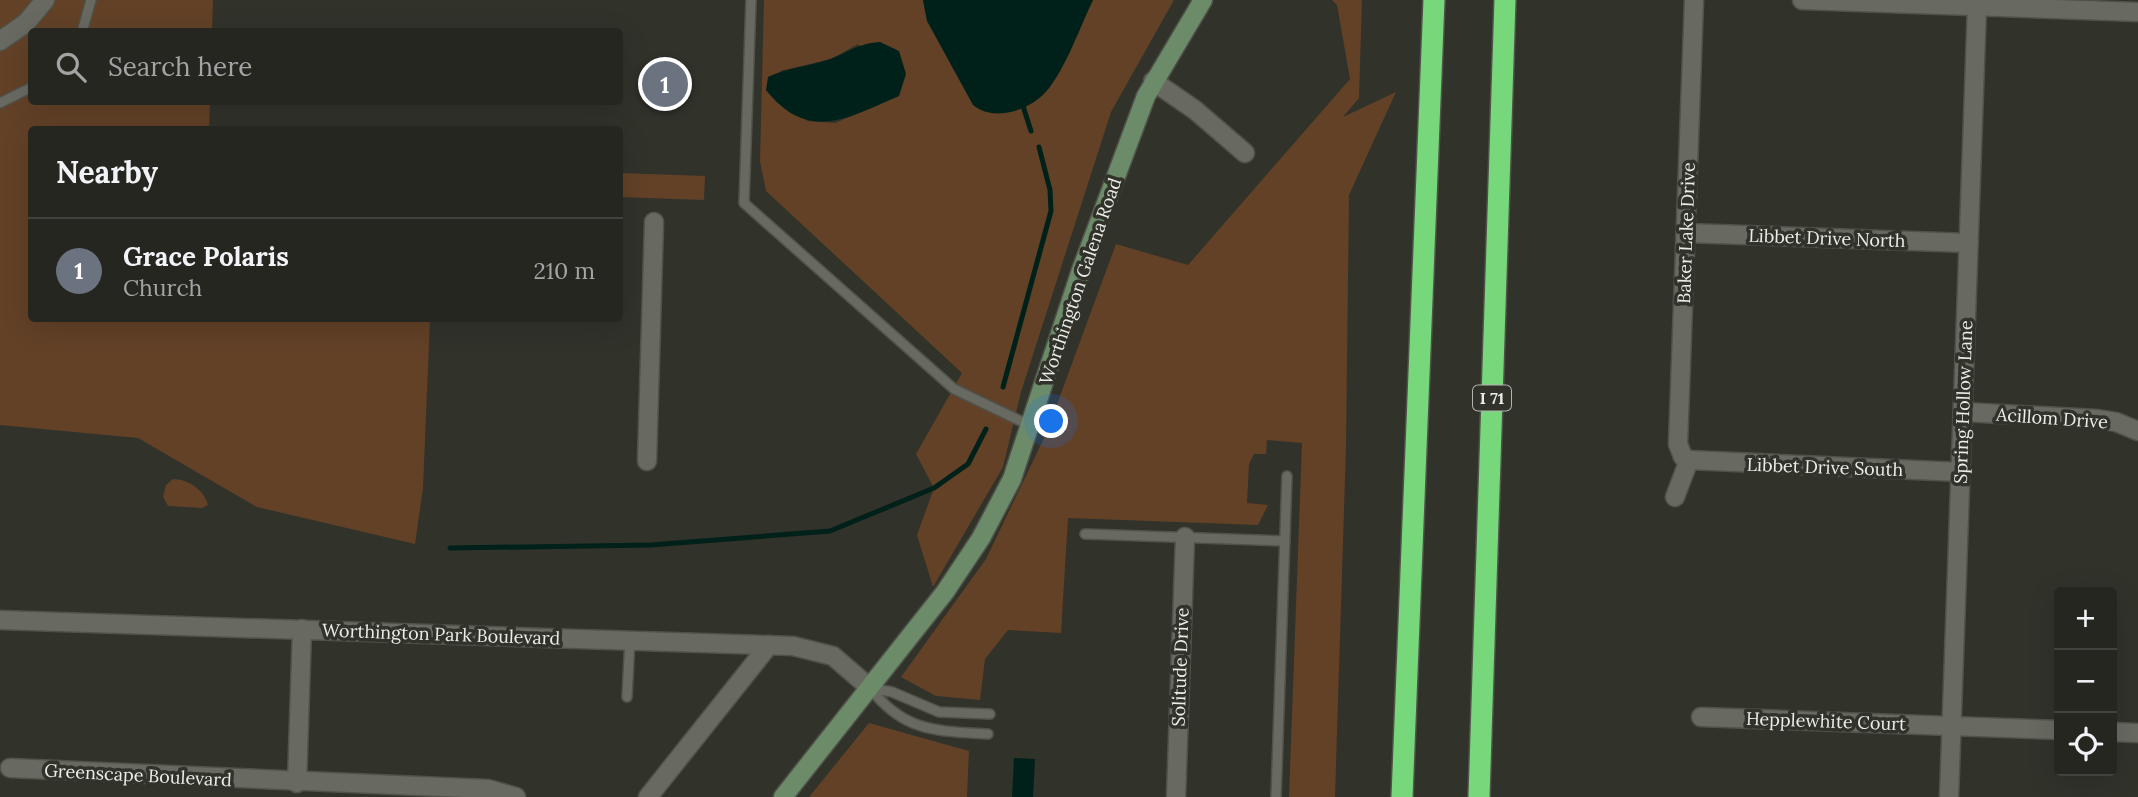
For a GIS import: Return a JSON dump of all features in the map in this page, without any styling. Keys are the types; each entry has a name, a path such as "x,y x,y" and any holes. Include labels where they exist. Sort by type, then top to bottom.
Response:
{"highway":[{"path":"1402,797 1434,0"},
{"name":"I 71","path":"1479,797 1505,0"}],"street":[{"path":"0,41 26,23 45,0"},
{"name":"Worthington Galena Road","path":"783,797 945,592 981,538 1012,479 1080,273 1153,81 1202,0"},
{"name":"Baker Lake Drive","path":"1689,460 1679,451 1678,444 1694,0"},
{"path":"1802,0 2138,12"},
{"name":"Spring Hollow Lane","path":"1949,797 1977,6"},
{"path":"1153,81 1195,110 1245,153"},
{"path":"647,461 654,222"},
{"name":"Libbet Drive North","path":"1686,233 1968,243"},
{"name":"Acillom Drive","path":"1964,412 2097,419 2116,422 2138,431"},
{"path":"1675,497 1689,460"},
{"name":"Libbet Drive South","path":"1689,460 1961,471"},
{"name":"Solitude Drive","path":"1176,797 1185,537"},
{"name":"Worthington Park Boulevard","path":"0,620 769,645 816,650 833,656 870,688"},
{"path":"297,783 302,629"},
{"path":"648,797 769,645"},
{"name":"Hepplewhite Court","path":"1701,717 2054,730"},
{"path":"2117,732 2138,733"},
{"name":"Greenscape Boulevard","path":"10,768 297,783 351,790 488,789 516,797"}],"lane":[{"path":"83,28 91,0"},
{"path":"751,0 744,203 954,389 1031,426"},
{"path":"0,103 28,89"},
{"path":"1276,797 1287,476"},
{"path":"1085,534 1285,541"},
{"path":"627,698 630,639"},
{"path":"870,688 892,692 939,712 990,714"},
{"path":"870,688 886,709 926,729 988,734"}],"shaded area":[{"path":"0,0 213,0 212,28 28,28 28,105 210,105 209,126 28,126 28,322 430,322 423,488 415,544 257,507 138,438 0,425"},
{"path":"764,0 923,0 927,21 1049,89 1093,0 1174,0 1111,112 1021,392 1003,467 933,587 917,535 934,488 916,454 962,373 766,191 760,161","holes":["858,44 899,96 835,123 807,121 780,71 831,59"]},
{"path":"1332,0 1362,0 1359,98 1343,117 1396,92 1349,195 1346,446 1335,797 1289,797 1302,443 1267,440 1266,454 1254,454 1249,464 1247,503 1268,505 1258,525 1068,518 1061,633 1008,630 985,659 980,700 936,696 901,677 986,559 1046,434 1116,244 1188,265 1350,79 1337,5"},
{"path":"623,173 705,176 704,200 623,197"},
{"path":"173,479 195,486 208,505 202,508 168,506 163,497 166,485"},
{"path":"869,723 969,751 967,797 809,797"}],"water":[{"path":"923,0 1093,0 1056,79 1042,96 1013,112 991,113 973,105 927,21"},
{"path":"880,42 899,51 906,74 899,96 863,112 830,121 814,121 798,117 782,107 766,90 768,77 775,74"},
{"path":"1014,758 1035,759 1033,797 1012,797"}],"waterway":[{"path":"1023,106 1031,131"},
{"path":"1003,387 1051,211 1050,190 1039,147"},
{"path":"450,548 651,545 830,531 934,488 968,464 986,429"}],"place":[{"name":"Grace Polaris","path":"665,84"}]}
